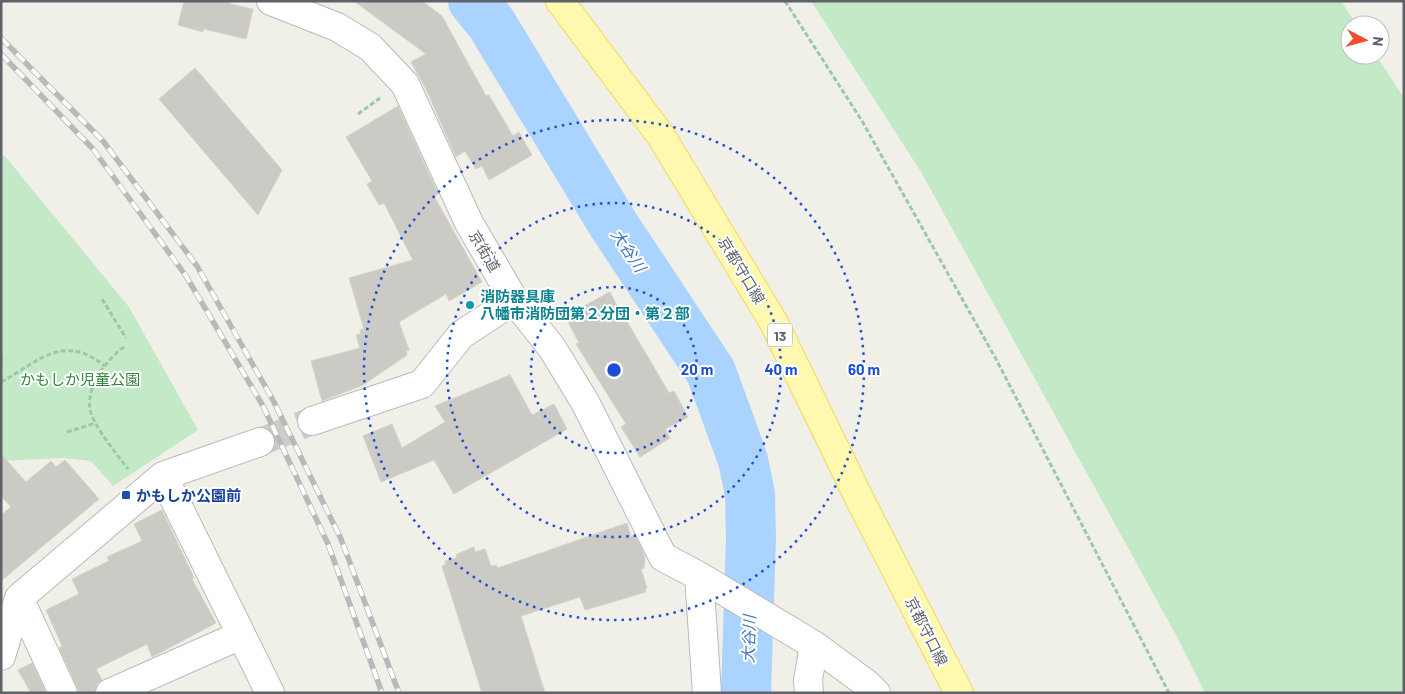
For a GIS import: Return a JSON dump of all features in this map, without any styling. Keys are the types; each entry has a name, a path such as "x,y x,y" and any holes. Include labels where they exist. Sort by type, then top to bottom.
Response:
{"main road":[{"name":"京都守口線","path":"560,1 661,136 774,323 860,500 959,693"}],"street":[{"name":"京街道","path":"271,1 337,27 370,47 405,84 469,223 514,300 552,348 584,402 663,557 734,596 814,645"},
{"path":"312,421 422,384 461,335 514,300"},
{"path":"1,656 19,598 153,484 260,442"},
{"path":"153,484 241,635 270,693"},
{"path":"699,576 707,693"},
{"path":"19,598 63,693"},
{"path":"110,693 241,635"},
{"path":"809,693 808,680 814,645 867,684 876,693"}],"path":[{"path":"784,1 862,121 996,358 1169,693"},
{"path":"358,114 384,94"},
{"path":"102,300 126,338"},
{"path":"124,347 106,366 94,386 90,409 96,422 153,484"},
{"path":"1,382 59,350 82,352 93,356 106,366"},
{"path":"67,432 96,422"}],"green space":[{"path":"811,1 1341,1 1350,15 1340,15 1340,65 1383,65 1404,98 1404,693 1205,693 1176,635 921,172"},
{"name":"かもしか児童公園","path":"4,155 129,307 198,430 113,486 91,461 62,458 1,461 1,157"}],"building":[{"path":"184,1 231,1 230,4 253,9 246,39 204,29 203,32 178,25"},
{"path":"354,1 422,1 442,16 486,96 489,95 513,136 519,132 532,155 489,180 482,166 476,169 465,151 456,157 426,89 411,62 426,54"},
{"path":"195,68 282,170 258,215 159,99"},
{"path":"398,106 438,194 434,196 482,282 449,301 446,294 399,322 409,350 406,351 407,355 363,385 322,401 311,361 360,348 356,335 361,334 360,330 364,329 349,278 413,260 384,203 379,205 367,184 372,181 346,137"},
{"path":"610,292 624,319 669,393 674,391 688,417 665,429 670,438 640,457 621,427 626,424 576,344 579,343 565,316"},
{"path":"510,375 532,415 554,404 567,429 454,494 434,460 381,482 363,436 392,424 402,448 445,422 435,406"},
{"path":"1,454 26,482 51,461 56,467 65,460 99,499 1,581 1,515 11,507 1,496"},
{"path":"162,510 194,578 192,579 216,623 152,657 147,644 96,669 102,680 97,684 95,693 80,693 59,648 62,646 46,610 79,594 72,579 109,561 107,557 142,541 134,524"},
{"path":"627,523 631,537 635,535 645,556 644,568 641,569 647,588 645,589 646,592 585,610 580,597 521,616 545,693 482,693 442,566 446,564 445,561 456,558 457,554 474,547 475,552 485,549 491,566 496,565 498,568"},
{"path":"32,663 45,691 43,693 31,693 18,670"}],"waterway":[{"name":"大谷川","path":"473,1 491,23 613,224 711,372 743,460 750,494 751,538 746,693"}],"tunnel":[{"path":"260,442 312,421"}],"railway":[{"path":"1,38 103,141 197,266 274,402 341,539 399,693"},
{"path":"1,54 93,149 186,276 263,406 328,544 382,693"}],"place":[{"name":"消防器具庫 八幡市消防団第２分団・第２部","path":"470,305"},
{"name":"かもしか公園前","path":"126,495"}]}
